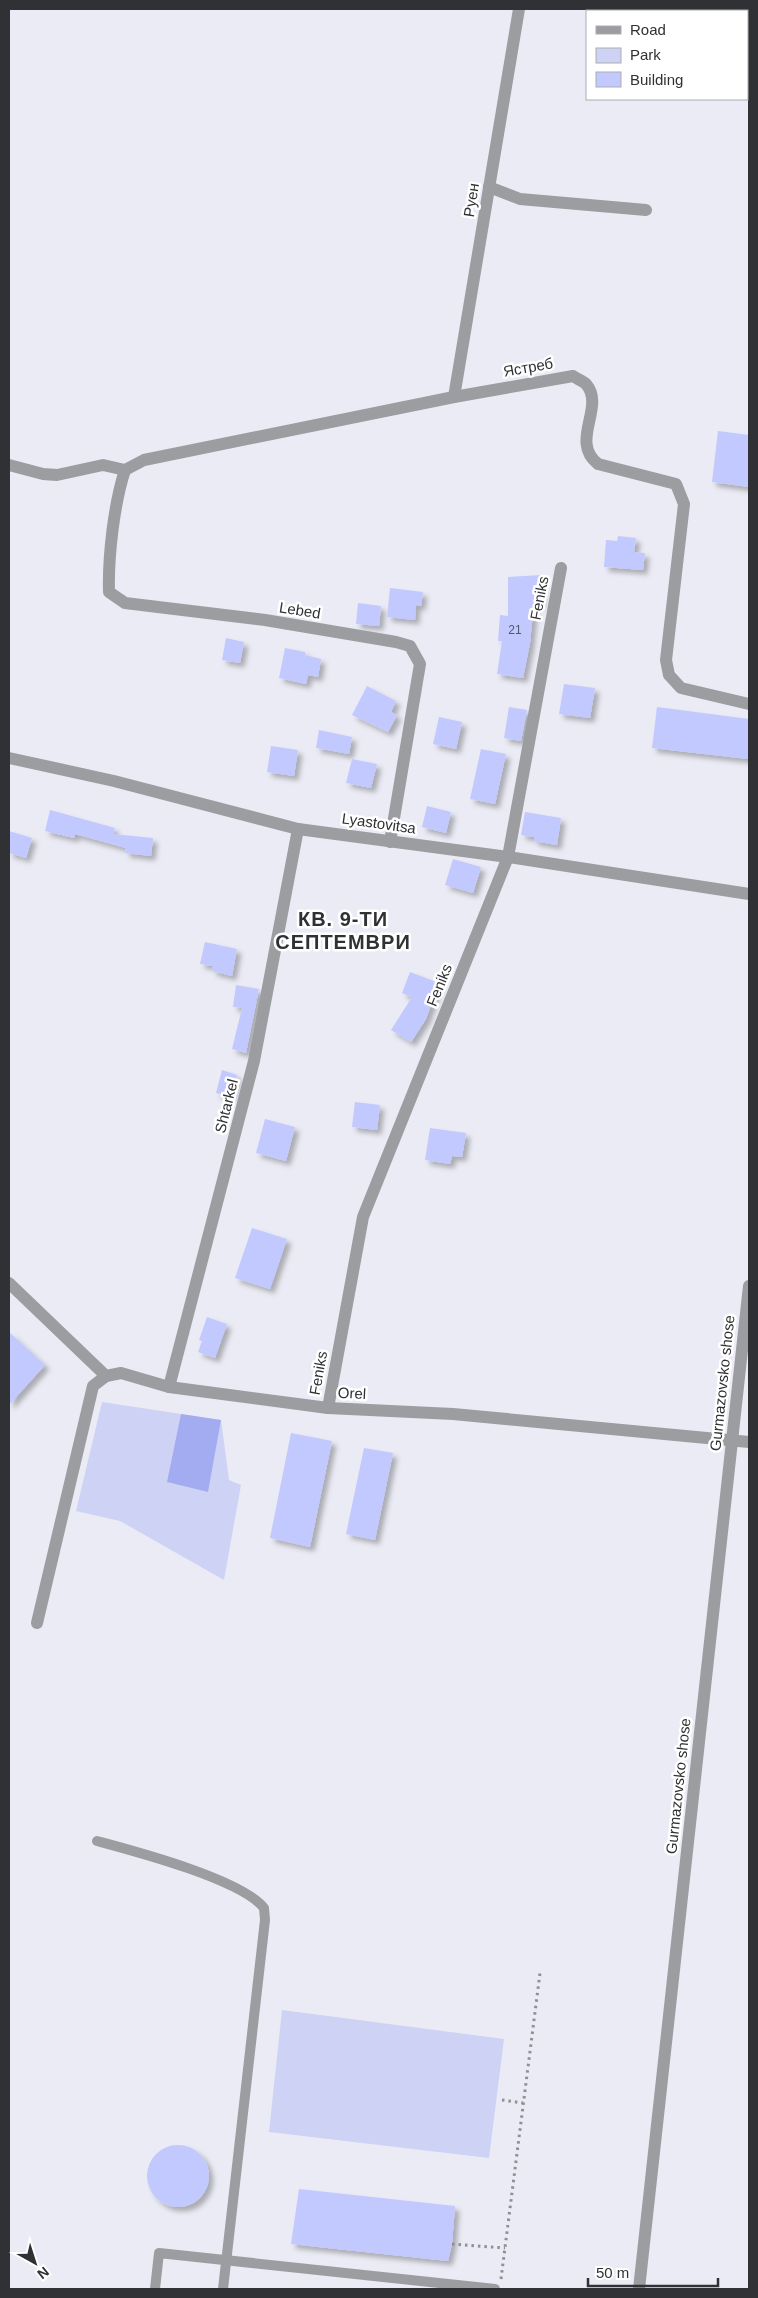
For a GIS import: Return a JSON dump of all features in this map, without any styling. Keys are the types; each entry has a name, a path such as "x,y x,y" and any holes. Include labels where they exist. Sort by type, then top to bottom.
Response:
{"street":[{"name":"Руен","path":"454,397 519,9"},
{"path":"489,187 520,199 646,210"},
{"name":"Ястреб","path":"125,470 144,460 454,397 573,376 586,384 593,398 586,445 589,457 598,464 676,484 684,504 666,660 669,675 681,688 749,704"},
{"path":"9,465 25,470 57,475 103,465 125,470"},
{"name":"Lebed","path":"125,470 119,490 109,575 109,592 125,603 266,620 410,646 420,664 390,842"},
{"name":"Feniks","path":"328,1408 363,1217 508,856 561,568"},
{"name":"Lyastovitsa","path":"9,758 114,781 298,829 508,856 749,894"},
{"name":"Shtarkel","path":"169,1387 254,1062 298,829"},
{"path":"9,1282 106,1376 92,1386 37,1623"},
{"name":"Gurmazovsko shose","path":"640,2289 749,1286"},
{"name":"Orel","path":"106,1376 121,1374 169,1387 328,1408 453,1414 749,1442"}],"lane":[{"path":"97,1841 152,1856 221,1882 249,1895 264,1908 265,1920 223,2289"},
{"path":"155,2289 159,2253 226,2261 498,2285"}],"path":[{"path":"498,2285 505,2248 540,1973"},
{"path":"502,2100 523,2103"},
{"path":"452,2244 505,2248"}],"green space":[{"path":"102,1402 221,1420 229,1480 241,1485 224,1580 120,1521 76,1511"},
{"path":"282,2010 504,2039 489,2158 269,2132"}],"water":[{"path":"181,1414 221,1420 208,1492 167,1482"}],"building":[{"path":"718,431 749,435 749,487 712,482"},
{"path":"618,536 636,538 634,552 645,553 643,570 604,567 606,540 617,541"},
{"path":"541,575 541,604 534,604 530,643 523,678 497,674 502,641 498,641 500,615 508,616 508,577"},
{"path":"390,588 423,592 421,606 416,605 415,620 387,617"},
{"path":"358,603 381,606 379,626 356,624"},
{"path":"226,638 244,642 240,663 222,660"},
{"path":"285,648 305,652 305,655 321,659 318,677 308,675 306,684 279,678"},
{"path":"564,684 595,688 590,718 559,714"},
{"path":"367,686 396,701 391,712 397,715 388,732 352,715"},
{"path":"509,707 527,710 521,741 504,738"},
{"path":"657,707 749,719 748,759 652,748"},
{"path":"439,717 462,722 456,749 433,744"},
{"path":"319,730 352,737 349,754 316,748"},
{"path":"271,746 298,750 294,776 267,772"},
{"path":"481,749 506,754 495,804 470,799"},
{"path":"352,759 377,764 371,788 346,783"},
{"path":"427,806 451,812 446,833 422,827"},
{"path":"50,810 115,828 113,834 153,838 151,856 125,853 126,848 75,834 74,838 45,831"},
{"path":"525,812 561,818 557,845 534,841 534,837 521,835"},
{"path":"9,831 32,838 26,858 9,853"},
{"path":"453,859 481,867 473,893 445,885"},
{"path":"205,942 237,949 232,976 212,971 213,966 200,964"},
{"path":"410,972 439,983 426,1019 411,1042 391,1030 412,997 402,993"},
{"path":"236,985 259,989 246,1053 232,1049 242,1008 233,1007"},
{"path":"222,1070 237,1075 231,1097 216,1093"},
{"path":"355,1102 380,1105 377,1130 352,1127"},
{"path":"265,1119 295,1127 286,1161 256,1153"},
{"path":"430,1128 466,1133 462,1157 452,1156 450,1164 425,1160"},
{"path":"252,1228 287,1239 270,1289 235,1278"},
{"path":"207,1317 227,1324 215,1358 198,1352 202,1341 199,1340"},
{"path":"9,1332 45,1365 9,1405"},
{"path":"291,1433 332,1441 310,1547 270,1538"},
{"path":"364,1448 393,1453 375,1540 346,1534"},
{"path":"178,2145 195,2150 200,2154 204,2159 209,2176 204,2193 200,2198 195,2202 178,2207 161,2202 156,2198 152,2193 147,2176 152,2159 156,2154 161,2150"},
{"path":"299,2189 455,2206 452,2244 448,2261 291,2244"}],"district":[{"name":"КВ. 9-ТИ СЕПТЕМВРИ","path":"343,930"}]}
